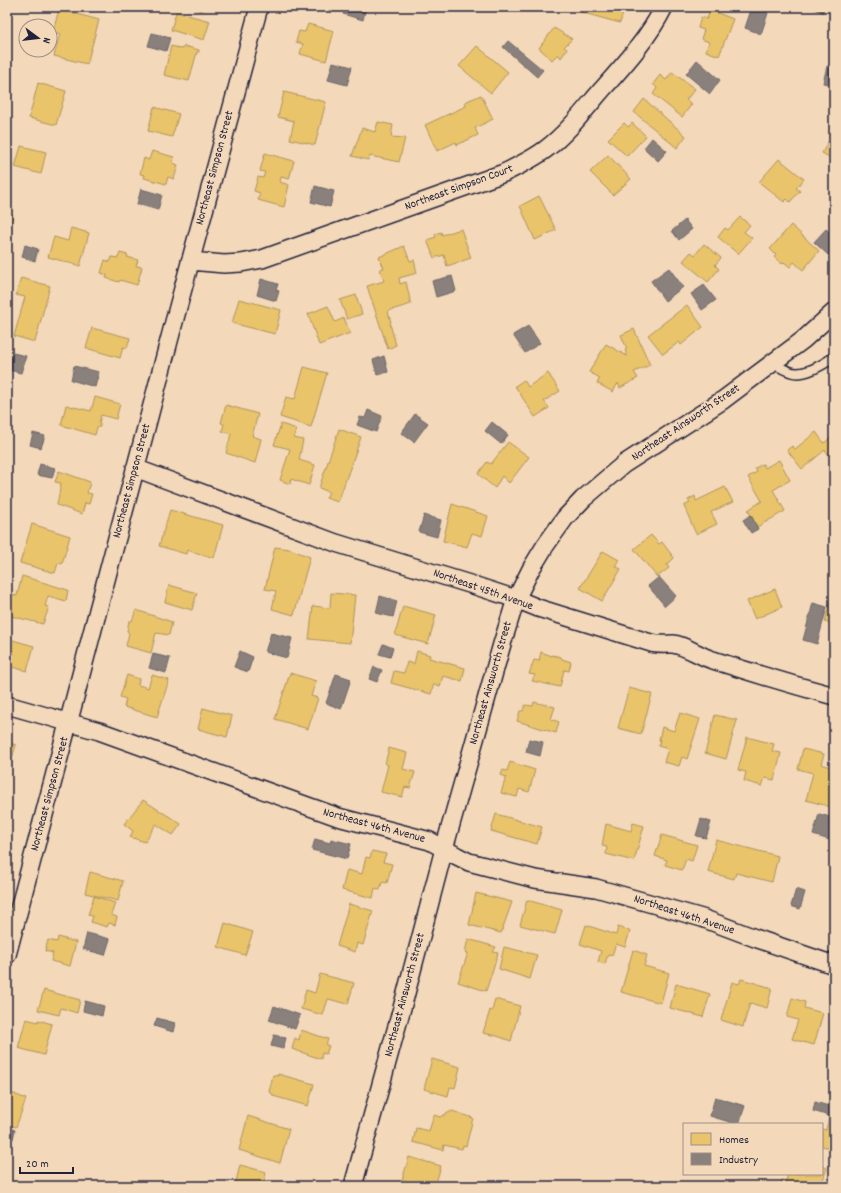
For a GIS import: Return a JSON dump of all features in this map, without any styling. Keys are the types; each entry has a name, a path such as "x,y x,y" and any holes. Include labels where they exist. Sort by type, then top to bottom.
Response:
{"street":[{"name":"Northeast Simpson Street","path":"7,955 135,468 259,7"},
{"name":"Northeast Simpson Court","path":"190,262 241,264 262,259 504,174 546,149 574,123 645,40 657,22 664,7"},
{"name":"Northeast Ainsworth Street","path":"353,1186 406,997 444,849 502,644 516,599 531,569 565,518 583,499 624,464 723,400 803,340 834,312"},
{"name":"Northeast 45th Avenue","path":"135,468 336,543 516,599 538,608 644,641 660,645 673,644 683,647 710,660 834,696"},
{"name":"Northeast 46th Avenue","path":"7,705 98,731 316,810 430,841 468,862 535,879 596,888 702,918 834,965"}],"lane":[{"path":"773,363 786,370 796,373 811,370 825,364 834,357"}],"building: Homes":[{"path":"187,7 202,7 202,11"},
{"path":"581,7 625,7 620,23 580,12"},
{"path":"59,9 99,20 87,64 58,57 58,41 60,34 58,33 58,18 57,18"},
{"path":"710,10 733,19 719,56 706,51 709,42 701,39 704,30 698,28 701,17 707,19"},
{"path":"176,12 210,21 204,40 171,30"},
{"path":"308,24 334,31 326,61 300,54 303,44 296,42 299,31 305,32"},
{"path":"554,28 572,39 564,47 567,49 561,58 558,54 552,60 539,48"},
{"path":"171,46 183,49 184,46 199,50 199,52 197,52 189,81 164,75"},
{"path":"477,46 508,72 491,93 459,66"},
{"path":"672,72 695,89 686,100 692,104 682,117 653,94 657,88 653,84 660,75 666,80"},
{"path":"38,83 66,91 56,125 29,118"},
{"path":"284,92 326,102 315,145 290,139 294,121 278,117"},
{"path":"481,95 493,119 475,128 478,135 457,145 456,142 437,151 425,125 466,106 465,102"},
{"path":"644,99 686,136 677,148 634,112"},
{"path":"154,107 179,114 172,137 148,131"},
{"path":"378,122 393,125 391,137 405,138 399,162 370,156 368,160 352,156 362,128 375,132"},
{"path":"624,123 628,127 632,123 646,136 627,156 608,139"},
{"path":"833,133 834,164 829,161 831,158 822,153"},
{"path":"21,146 46,152 41,174 15,167"},
{"path":"152,151 174,157 173,163 178,165 174,179 168,177 166,184 144,178 145,175 140,174 144,158 149,160"},
{"path":"265,153 294,161 289,179 281,177 280,182 289,185 284,207 258,200 260,193 254,191 258,177 263,178 265,172 260,171"},
{"path":"608,155 631,179 613,195 590,172"},
{"path":"779,159 804,179 796,188 800,191 790,202 787,199 784,202 759,182"},
{"path":"539,196 556,230 535,240 520,206"},
{"path":"7,213 13,215 8,233 7,233"},
{"path":"740,217 750,225 744,232 752,238 738,254 718,237 725,228 728,230"},
{"path":"791,225 819,251 803,270 794,262 790,267 784,262 782,264 774,257 776,255 770,249"},
{"path":"71,228 89,233 80,266 48,257 54,237 68,241"},
{"path":"461,229 471,258 447,266 444,255 434,258 427,240 436,237 435,234 441,232 442,235"},
{"path":"704,244 721,258 715,265 719,269 708,282 683,261 691,252 695,255"},
{"path":"404,246 410,261 414,260 417,273 399,278 400,284 406,282 411,304 388,311 396,345 388,349 367,286 384,281 380,269 384,268 379,257"},
{"path":"120,253 138,260 136,266 142,267 137,285 106,278 107,275 101,273 105,260 110,262 112,257 118,258"},
{"path":"21,278 50,286 35,342 14,336 25,297 16,295"},
{"path":"356,295 362,314 347,319 340,300"},
{"path":"239,299 281,310 275,334 232,323"},
{"path":"687,305 703,327 681,345 679,342 663,354 648,335"},
{"path":"328,306 335,322 344,318 350,333 319,345 308,314"},
{"path":"92,328 130,338 127,348 123,347 120,358 86,348"},
{"path":"634,329 650,365 634,372 638,378 620,388 618,383 613,392 597,383 600,378 589,372 606,344 627,356 625,350 627,349 621,335"},
{"path":"304,367 327,373 311,427 280,417 286,397 295,399"},
{"path":"548,373 560,391 544,401 549,408 535,417 515,386 524,380 528,387"},
{"path":"95,397 120,404 116,419 101,415 99,423 100,427 97,427 95,435 61,425 66,405 91,411"},
{"path":"226,405 258,414 252,436 261,439 255,463 226,453 231,434 222,431 224,424 221,423"},
{"path":"281,424 297,429 294,438 303,440 299,460 315,465 309,485 291,479 290,484 280,480 290,449 274,445"},
{"path":"339,429 361,437 338,502 326,498 329,492 319,488"},
{"path":"816,432 824,443 834,435 834,459 833,460 825,450 802,469 787,450 792,446 795,449"},
{"path":"508,442 529,457 509,483 502,476 495,488 478,474 487,462 491,464"},
{"path":"779,460 790,480 773,490 785,511 757,527 748,510 762,501 748,477 757,472 755,468 763,464 765,468"},
{"path":"59,471 90,482 87,493 92,494 89,504 85,503 82,514 57,505 61,483 55,482"},
{"path":"725,487 733,502 711,512 717,524 696,534 684,506 690,503 688,500 695,496 696,501"},
{"path":"452,504 488,516 482,536 472,533 467,547 443,541"},
{"path":"170,510 223,525 214,558 187,550 186,554 159,546"},
{"path":"32,524 70,536 62,564 58,563 55,573 20,563"},
{"path":"651,535 659,544 662,542 674,558 667,565 669,568 657,577 634,549"},
{"path":"275,547 290,549 310,557 294,615 272,609 276,591 265,589"},
{"path":"603,551 619,560 615,566 621,569 602,601 580,588"},
{"path":"22,576 68,590 66,601 48,596 45,606 49,607 43,624 7,615 7,606 11,594 17,596"},
{"path":"169,585 197,593 192,610 165,602"},
{"path":"775,589 782,607 755,619 747,601"},
{"path":"834,589 834,625 825,622"},
{"path":"331,593 355,595 350,643 309,639 313,606 330,608"},
{"path":"403,606 436,615 428,644 395,635"},
{"path":"136,610 172,622 169,635 156,633 151,653 126,646 129,633 127,631 129,621 132,621"},
{"path":"9,639 34,646 27,671 8,666 7,668 7,646"},
{"path":"417,651 430,655 429,658 465,668 462,681 443,676 440,686 434,684 431,694 391,683 394,671 404,673 407,662 414,664"},
{"path":"541,652 552,656 561,657 562,659 571,662 569,671 564,670 560,687 532,681 535,675 529,674 534,660 539,661"},
{"path":"290,673 316,681 311,696 318,698 308,729 275,719"},
{"path":"127,675 139,679 138,685 148,688 152,675 169,680 157,717 124,707 126,699 120,697"},
{"path":"629,688 652,694 641,734 618,728"},
{"path":"534,702 555,707 551,719 559,722 556,733 517,721 520,711 523,711 525,705 533,706"},
{"path":"203,708 232,716 227,737 198,729"},
{"path":"680,713 700,719 687,759 682,757 679,766 664,762 668,749 658,746 662,727 674,731"},
{"path":"715,715 737,720 726,759 705,753"},
{"path":"747,737 774,744 772,751 781,753 774,780 765,778 762,786 744,781 746,772 738,770"},
{"path":"7,742 16,745 11,762 9,761 7,769"},
{"path":"389,748 407,753 403,769 415,772 410,788 405,787 402,797 381,792 388,765 385,764"},
{"path":"803,749 824,754 821,764 834,768 834,795 831,807 806,800 813,773 798,769"},
{"path":"510,762 535,770 529,792 519,789 517,797 501,793 506,777 501,775 503,770 507,771"},
{"path":"143,800 181,824 173,835 156,824 145,842 130,837 133,831 124,824"},
{"path":"496,814 542,827 537,844 491,831"},
{"path":"633,823 644,826 634,861 606,854 607,847 602,846 606,824 631,831"},
{"path":"662,835 697,845 692,861 686,859 682,870 665,865 667,860 655,856"},
{"path":"716,840 778,856 772,882 736,873 734,879 708,872"},
{"path":"372,851 386,854 383,862 392,864 387,883 382,882 380,890 375,888 373,898 342,890 347,870 362,874 366,857 370,858"},
{"path":"90,872 123,881 118,901 85,893"},
{"path":"476,893 512,902 501,933 469,925"},
{"path":"94,896 115,903 111,915 117,917 115,925 109,923 107,927 91,922 93,916 88,915"},
{"path":"527,900 562,910 555,934 520,925"},
{"path":"349,904 373,911 363,945 357,943 355,952 337,946"},
{"path":"225,923 253,932 245,955 218,947"},
{"path":"586,925 616,935 618,927 630,931 625,947 616,944 612,955 608,954 605,964 598,962 601,951 580,944"},
{"path":"58,937 76,942 70,966 51,961 53,953 45,951 48,940 57,942"},
{"path":"468,939 496,947 493,952 498,953 486,991 458,982 468,953 465,952"},
{"path":"504,947 537,955 530,979 499,969"},
{"path":"633,950 647,955 644,966 669,973 661,1003 621,992"},
{"path":"320,974 354,983 348,1004 328,999 323,1015 301,1009 306,990 315,993"},
{"path":"741,979 772,988 767,1008 750,1003 743,1027 721,1020 732,982 739,984"},
{"path":"676,984 710,994 703,1017 670,1008"},
{"path":"44,990 80,1000 77,1013 61,1008 59,1015 38,1010"},
{"path":"792,998 805,1002 804,1008 823,1013 814,1045 792,1039 798,1020 787,1017"},
{"path":"495,999 520,1006 511,1041 483,1033"},
{"path":"26,1019 38,1022 38,1020 52,1024 44,1055 18,1048"},
{"path":"301,1030 328,1039 326,1045 329,1046 326,1054 322,1053 321,1059 292,1049 295,1038 299,1040"},
{"path":"432,1059 460,1067 455,1088 450,1087 448,1096 424,1089"},
{"path":"278,1074 314,1084 308,1106 273,1096 273,1094 269,1092 273,1075 278,1076"},
{"path":"7,1091 26,1099 16,1127 7,1124"},
{"path":"452,1111 473,1118 466,1146 463,1145 462,1149 444,1145 443,1150 413,1142 416,1128 429,1131 434,1115 440,1117"},
{"path":"248,1116 289,1129 280,1163 239,1150"},
{"path":"829,1118 834,1119 834,1149 823,1146 823,1129 826,1130"},
{"path":"409,1157 441,1166 435,1186 407,1186 408,1181 402,1180"},
{"path":"240,1165 266,1172 263,1186 235,1186"},
{"path":"823,1166 827,1168 821,1186 781,1185 782,1180 786,1181 788,1175 823,1175"}],"building: Industry":[{"path":"345,7 366,7 363,20 343,14"},
{"path":"752,7 768,13 761,34 745,28"},
{"path":"808,7 824,7 823,12"},
{"path":"152,33 170,38 166,51 148,46"},
{"path":"508,41 543,70 537,77 503,47"},
{"path":"697,60 720,80 710,94 686,74"},
{"path":"333,62 352,67 347,85 328,80"},
{"path":"827,66 834,67 834,85 823,83"},
{"path":"652,138 667,151 658,161 644,148"},
{"path":"315,186 334,191 330,207 311,202"},
{"path":"141,189 162,195 158,210 137,204"},
{"path":"685,220 692,229 679,240 672,231"},
{"path":"826,229 834,236 834,248 828,255 814,242"},
{"path":"25,245 38,249 35,261 22,257"},
{"path":"669,268 683,287 665,301 651,281"},
{"path":"452,276 456,291 436,297 432,281"},
{"path":"261,279 278,284 276,290 279,291 276,301 257,295"},
{"path":"704,285 716,300 702,310 691,294"},
{"path":"528,326 540,343 525,353 513,335"},
{"path":"13,353 26,356 21,373 9,370"},
{"path":"384,356 388,372 377,375 373,360"},
{"path":"74,366 99,372 95,387 71,380"},
{"path":"368,410 382,416 376,432 357,425 360,417 365,418"},
{"path":"415,414 428,423 414,442 401,433"},
{"path":"492,422 508,435 501,444 485,431"},
{"path":"33,433 45,436 41,448 30,445"},
{"path":"40,464 55,468 52,478 37,475"},
{"path":"424,515 441,520 437,537 419,532"},
{"path":"751,515 758,529 751,533 743,520"},
{"path":"659,577 676,596 665,606 648,586"},
{"path":"380,596 397,601 393,617 376,613"},
{"path":"813,603 827,607 817,644 803,640"},
{"path":"271,633 292,638 287,658 265,652"},
{"path":"383,644 393,648 390,657 379,654"},
{"path":"240,651 253,657 248,672 234,667"},
{"path":"153,654 170,658 166,673 149,668"},
{"path":"374,667 382,670 377,682 369,679"},
{"path":"336,674 351,679 341,709 326,703"},
{"path":"529,739 543,742 540,756 526,752"},
{"path":"819,814 834,818 834,827 830,840 813,835"},
{"path":"701,819 711,822 706,838 696,836"},
{"path":"315,839 330,843 331,839 351,844 347,859 312,850"},
{"path":"796,889 805,892 800,909 791,906"},
{"path":"87,933 110,939 105,955 83,949"},
{"path":"85,1001 104,1006 102,1016 83,1011"},
{"path":"274,1006 300,1015 295,1029 269,1020"},
{"path":"157,1018 175,1023 173,1032 154,1026"},
{"path":"274,1035 286,1038 283,1049 271,1046"},
{"path":"715,1097 745,1106 739,1123 733,1123 710,1116"},
{"path":"815,1102 832,1107 829,1116 813,1111"},
{"path":"7,1127 15,1130 13,1139 7,1138"}]}
